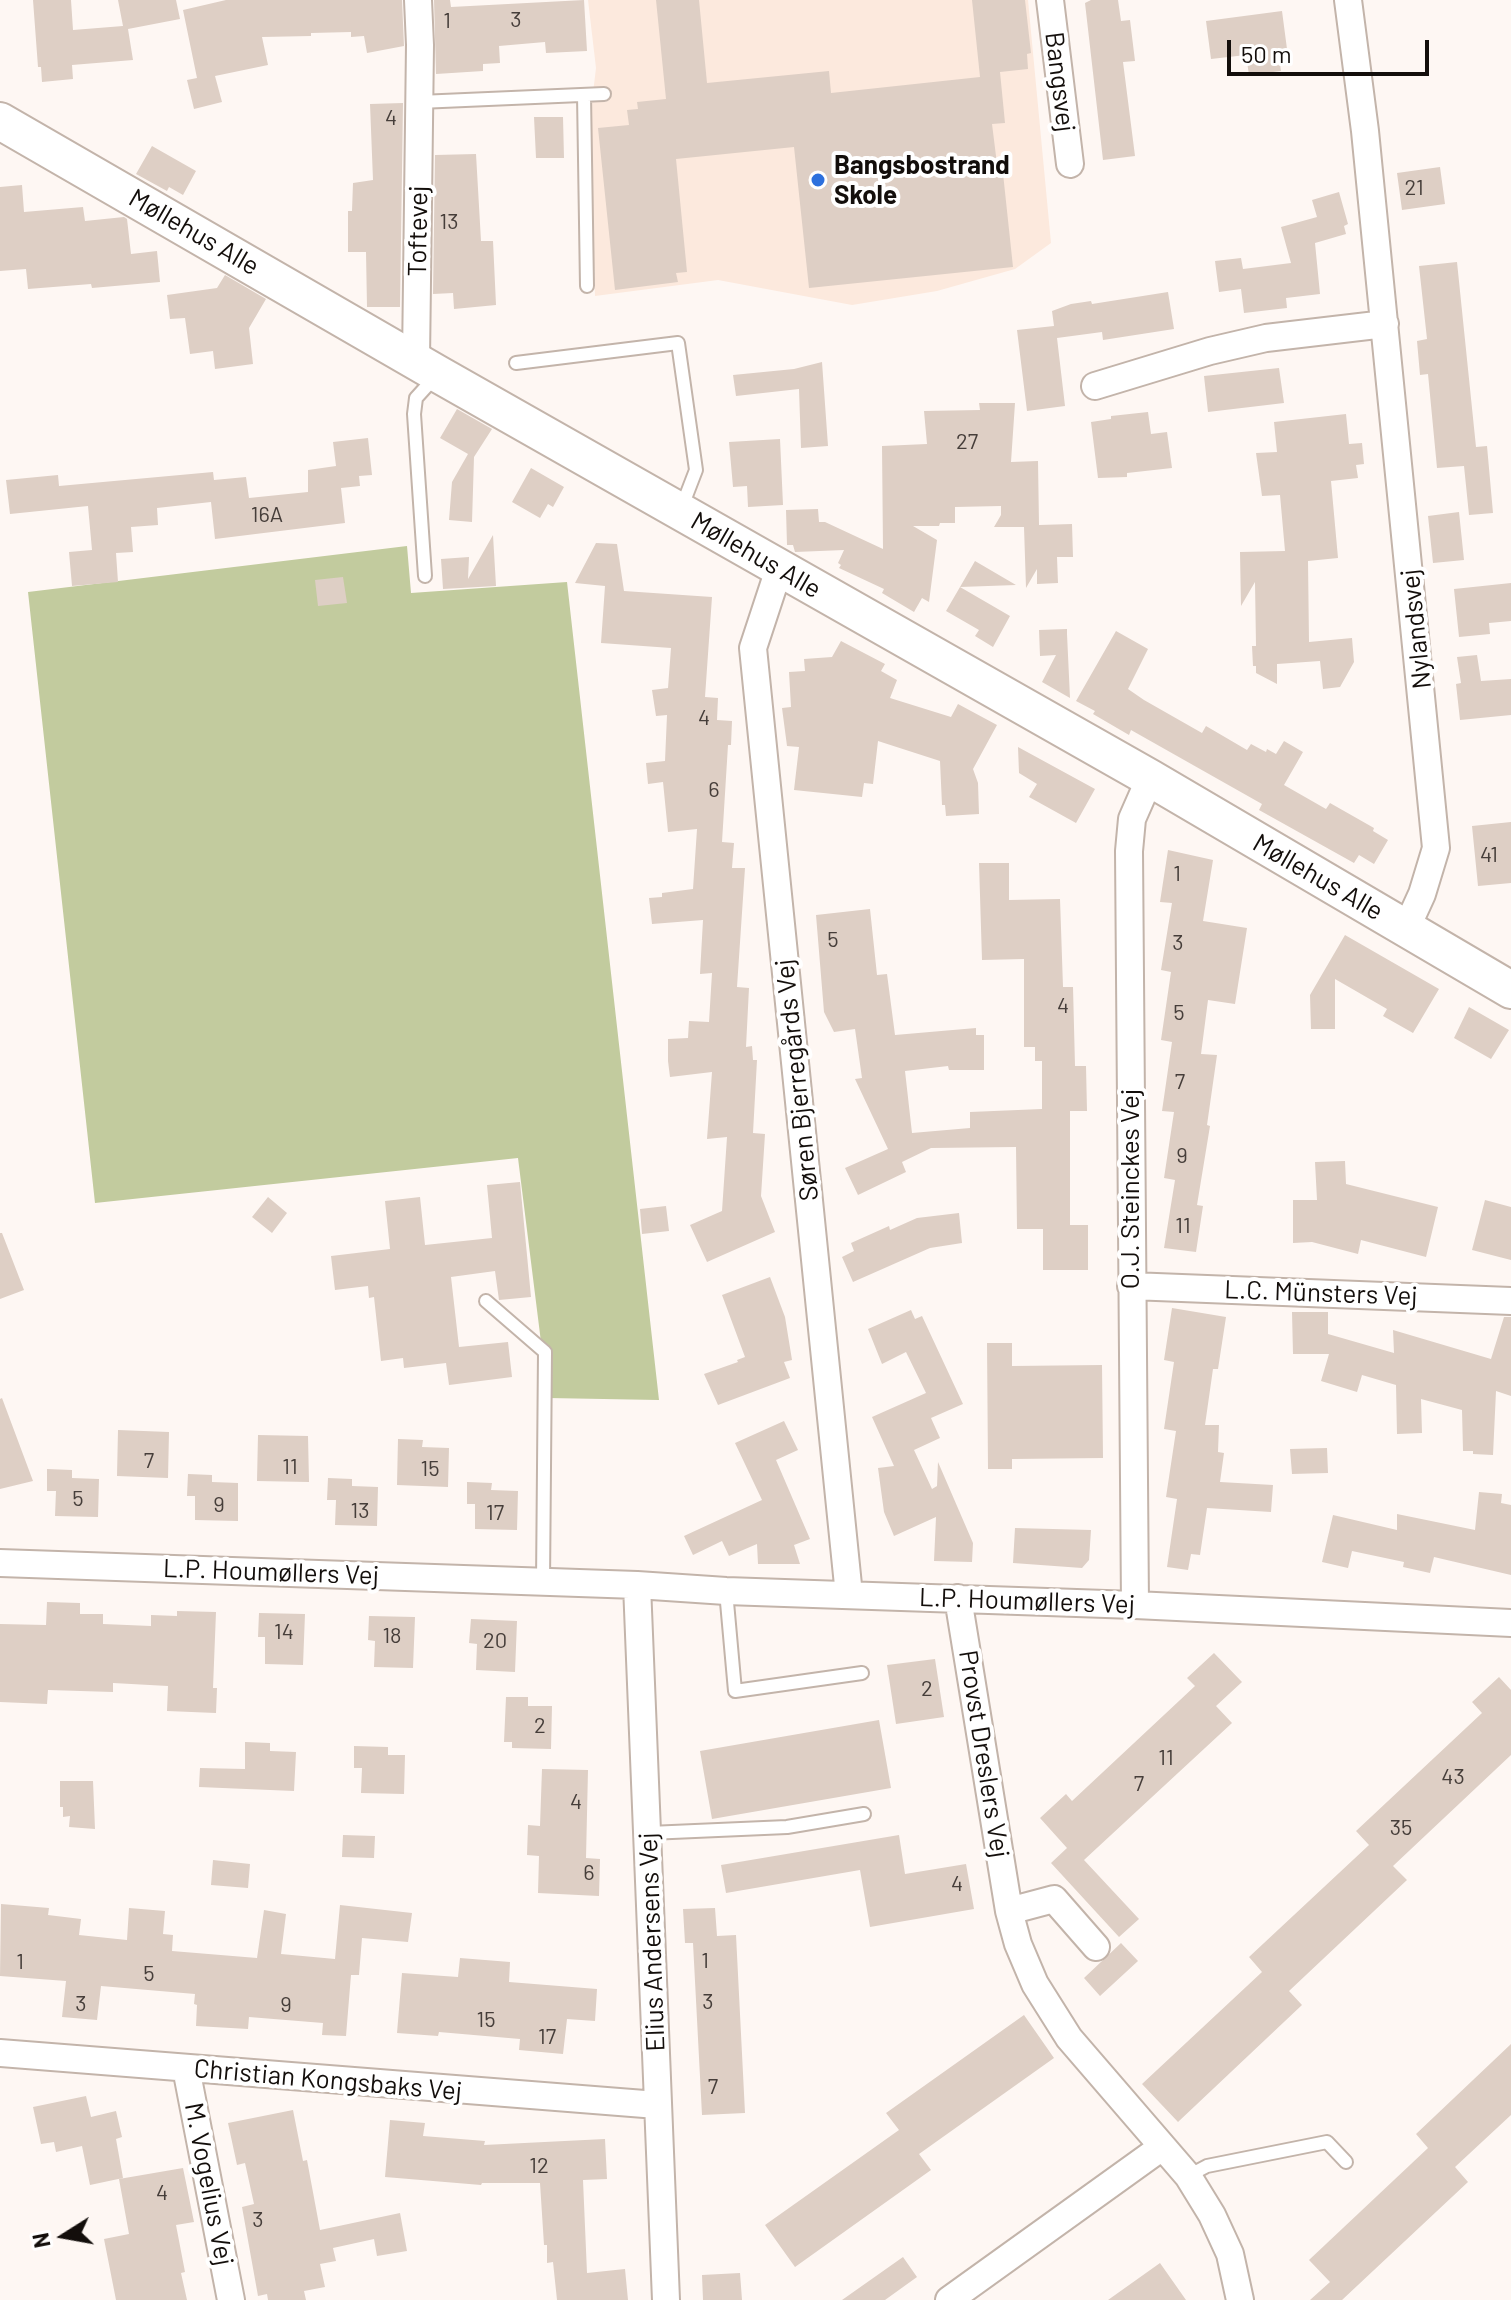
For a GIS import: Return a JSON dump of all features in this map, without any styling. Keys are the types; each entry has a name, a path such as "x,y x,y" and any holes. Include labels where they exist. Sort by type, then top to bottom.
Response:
{"street":[{"name":"Toftevej","path":"418,0 427,367"},
{"name":"Bangsvej","path":"1050,0 1070,164"},
{"name":"Nylandsvej","path":"1348,0 1364,120 1436,848 1422,894 1406,929"},
{"name":"Møllehus Alle","path":"0,121 779,569 1150,778 1511,990"},
{"path":"1095,386 1210,351 1266,338 1385,324"},
{"name":"Søren Bjerregårds Vej","path":"779,569 753,648 849,1595"},
{"name":"O.J. Steinckes Vej","path":"1135,1605 1129,851 1132,819 1150,778"},
{"name":"L.C. Münsters Vej","path":"1131,1286 1511,1301"},
{"name":"L.P. Houmøllers Vej","path":"0,1563 637,1585 1511,1623"},
{"name":"Elius Andersens Vej","path":"637,1585 666,2300"},
{"name":"Provst Dreslers Vej","path":"958,1598 1009,1911 1018,1944 1035,1984 1069,2038 1188,2176 1212,2215 1230,2254 1240,2300"},
{"path":"1009,1911 1054,1899 1096,1947"},
{"name":"Christian Kongsbaks Vej","path":"0,2053 657,2105"},
{"name":"M. Vogelius Vej","path":"186,2068 231,2300"},
{"path":"949,2300 1162,2147"}],"lane":[{"path":"419,102 604,94"},
{"path":"584,95 587,286"},
{"path":"516,363 678,343 696,470 680,512"},
{"path":"425,576 414,414 427,367"},
{"path":"486,1301 545,1352 543,1582"},
{"path":"726,1591 735,1691 862,1673"},
{"path":"649,1833 787,1827 864,1814"},
{"path":"1188,2176 1207,2166 1327,2142 1346,2162"}],"shaded area":[{"name":"Bangsbostrand Skole","path":"588,0 1028,0 1051,243 1015,269 937,291 852,305 718,280 595,296 590,118 596,68"}],"green space":[{"path":"407,546 411,593 567,582 659,1400 548,1398 518,1158 95,1203 28,592"}],"building":[{"path":"33,0 71,0 73,30 123,26 118,0 176,0 180,19 128,29 133,60 72,65 73,79 42,82"},
{"path":"226,0 402,0 404,46 367,53 364,36 351,37 351,32 262,37 268,65 215,76 222,102 194,109 187,80 197,78 183,10"},
{"path":"434,0 450,0 451,7 584,0 587,51 546,53 545,42 499,46 500,63 483,64 483,71 436,74"},
{"path":"656,0 699,0 707,83 829,71 831,93 980,77 972,0 1025,0 1031,53 1027,54 1028,69 1000,72 1005,123 992,124 997,164 1002,164 1013,267 809,288 794,147 676,159 687,272 676,273 678,282 615,290 598,128 629,125 627,110 638,109 637,102 666,99"},
{"path":"1091,0 1118,0 1121,21 1130,20 1135,61 1123,62 1135,156 1103,160 1085,3"},
{"path":"1282,11 1287,49 1278,50 1281,71 1249,75 1246,55 1211,59 1206,21"},
{"path":"403,103 400,307 367,307 366,252 348,252 348,211 352,211 353,183 373,180 370,104"},
{"path":"534,117 563,117 564,158 536,158"},
{"path":"152,146 196,171 183,195 169,187 167,191 136,174"},
{"path":"476,154 481,241 493,241 496,305 454,309 453,293 433,294 435,155"},
{"path":"1440,167 1445,204 1402,210 1397,173"},
{"path":"22,185 24,212 83,207 85,221 127,219 131,254 157,251 160,282 28,289 26,269 0,271 0,187"},
{"path":"1339,192 1348,224 1344,226 1346,234 1315,243 1320,294 1286,298 1287,308 1244,313 1241,289 1219,292 1215,261 1241,258 1243,269 1291,263 1281,227 1317,217 1312,200"},
{"path":"1457,262 1476,447 1487,446 1493,513 1469,515 1464,466 1437,468 1428,374 1420,375 1417,341 1427,339 1419,266"},
{"path":"225,275 266,299 249,328 253,364 215,369 213,351 190,354 185,318 170,319 167,295 217,288"},
{"path":"1168,292 1174,329 1103,340 1102,332 1057,338 1065,406 1027,411 1017,330 1054,326 1052,311 1071,304 1091,301 1092,304"},
{"path":"822,362 828,446 801,448 799,389 736,396 733,375 794,369"},
{"path":"1279,368 1284,403 1208,412 1204,376"},
{"path":"979,403 1015,403 1011,462 1038,461 1039,525 1072,524 1073,557 1057,557 1058,583 1037,584 1037,569 1026,588 1024,527 994,527 1001,515 1001,506 955,507 955,523 913,526 937,540 929,602 922,598 914,612 882,593 884,589 839,568 844,550 795,552 793,545 787,545 786,510 818,509 819,522 883,549 882,446 927,444 924,411 980,410"},
{"path":"457,409 492,429 474,457 472,522 449,520 452,482 468,454 440,438"},
{"path":"1148,412 1151,434 1167,432 1172,468 1127,473 1127,477 1098,478 1091,422 1111,419 1111,416"},
{"path":"1346,414 1349,444 1362,443 1364,464 1356,465 1358,478 1331,481 1338,558 1308,561 1309,642 1352,638 1354,662 1340,687 1323,689 1320,661 1277,664 1277,684 1256,673 1256,666 1253,666 1252,646 1256,646 1255,582 1241,606 1240,552 1285,551 1280,495 1262,496 1256,453 1277,452 1274,422"},
{"path":"368,438 372,475 359,476 360,486 341,488 345,523 215,539 211,502 157,508 158,525 131,527 133,552 116,553 118,582 72,586 69,552 92,550 88,506 10,514 6,480 58,475 59,486 213,472 214,480 246,477 249,498 308,492 308,470 336,466 333,442"},
{"path":"780,439 783,505 748,507 747,486 733,487 729,442"},
{"path":"531,468 564,487 553,507 548,504 540,518 512,502"},
{"path":"1459,512 1464,560 1433,563 1428,516"},
{"path":"493,535 496,586 443,589 441,559 469,557 468,579"},
{"path":"596,543 617,544 624,591 712,597 705,697 718,698 717,720 732,721 722,842 734,843 732,868 745,868 737,987 749,988 746,1047 752,1046 753,1060 757,1060 753,1133 765,1134 761,1196 775,1232 707,1262 690,1225 722,1211 727,1137 707,1139 712,1072 670,1077 668,1039 688,1038 689,1021 709,1022 712,973 700,974 703,920 652,924 649,898 693,889 697,829 668,832 663,782 648,784 646,763 665,761 667,715 656,716 652,690 668,688 671,648 601,643 605,586 575,583"},
{"path":"975,561 1016,585 960,587"},
{"path":"343,577 347,603 318,606 315,580"},
{"path":"1511,583 1511,621 1489,623 1490,634 1459,637 1454,589"},
{"path":"960,587 1010,616 993,647 975,636 979,630 946,611"},
{"path":"1067,629 1070,698 1042,682 1056,655 1040,656 1039,630"},
{"path":"1116,631 1148,649 1128,689 1144,700 1202,733 1206,726 1247,750 1251,744 1276,754 1284,741 1303,752 1284,785 1326,809 1330,803 1374,828 1373,831 1388,840 1374,864 1359,855 1354,863 1259,810 1262,804 1131,730 1129,735 1076,701"},
{"path":"841,641 885,664 881,671 897,680 890,698 951,717 958,704 997,725 973,769 978,783 979,814 946,816 945,805 942,805 940,761 878,741 873,784 864,783 862,797 794,790 799,747 787,746 782,708 791,707 789,672 805,671 804,659 832,657"},
{"path":"1477,655 1481,681 1511,679 1511,715 1460,720 1456,684 1461,683 1457,657"},
{"path":"1018,747 1095,789 1076,823 1029,797 1037,784 1019,773"},
{"path":"1511,822 1511,883 1478,886 1472,826"},
{"path":"1168,850 1213,860 1203,921 1247,928 1235,1004 1208,1000 1201,1054 1217,1055 1207,1125 1210,1126 1197,1205 1203,1206 1196,1252 1164,1248 1175,1180 1164,1178 1174,1112 1162,1111 1172,1042 1161,1040 1171,972 1161,970 1172,903 1160,902"},
{"path":"979,863 1009,863 1009,900 1060,899 1063,987 1073,987 1075,1066 1086,1066 1087,1111 1070,1111 1070,1225 1088,1225 1088,1270 1043,1270 1043,1229 1017,1229 1016,1147 931,1148 902,1162 906,1172 858,1195 845,1168 888,1149 855,1079 862,1078 855,1029 834,1032 824,1012 816,915 870,909 877,975 887,974 895,1035 976,1028 976,1035 984,1035 984,1070 949,1070 948,1066 905,1071 912,1133 970,1128 970,1112 1042,1109 1042,1061 1035,1061 1035,1047 1024,1047 1024,959 982,960"},
{"path":"1345,935 1439,989 1413,1033 1383,1016 1387,1009 1335,979 1335,1029 1311,1029 1310,995"},
{"path":"1469,1007 1509,1030 1491,1059 1454,1038"},
{"path":"1345,1161 1346,1184 1438,1207 1426,1257 1361,1240 1358,1254 1312,1242 1293,1243 1293,1200 1317,1200 1315,1162"},
{"path":"520,1182 531,1297 499,1300 495,1271 451,1277 459,1347 508,1342 512,1377 449,1385 446,1363 404,1368 403,1358 381,1361 374,1297 369,1298 368,1286 335,1290 331,1256 390,1249 385,1201 420,1197 425,1245 492,1238 487,1185"},
{"path":"268,1197 287,1213 272,1233 252,1217"},
{"path":"1485,1200 1511,1207 1511,1260 1472,1250"},
{"path":"666,1206 669,1231 642,1234 640,1209"},
{"path":"959,1213 962,1243 930,1248 853,1282 842,1257 854,1251 851,1243 889,1226 890,1230 917,1218"},
{"path":"0,1233 24,1290 0,1299"},
{"path":"770,1277 785,1317 792,1360 784,1362 790,1378 718,1405 704,1374 745,1357 722,1295"},
{"path":"1172,1308 1226,1317 1218,1369 1213,1369 1205,1425 1219,1425 1218,1452 1224,1453 1220,1482 1273,1485 1271,1512 1207,1508 1200,1555 1191,1554 1188,1570 1167,1567 1177,1499 1166,1497 1176,1431 1164,1429 1174,1362 1164,1360"},
{"path":"911,1310 915,1319 922,1316 963,1404 931,1418 940,1438 914,1450 932,1489 937,1486 938,1462 973,1543 972,1562 934,1561 936,1517 894,1536 884,1512 878,1468 894,1466 872,1417 926,1393 906,1352 882,1364 868,1329"},
{"path":"1292,1312 1328,1312 1328,1334 1394,1353 1393,1330 1491,1359 1504,1317 1511,1317 1511,1396 1496,1391 1493,1455 1463,1451 1462,1410 1421,1399 1422,1433 1397,1434 1396,1385 1362,1375 1357,1392 1321,1381 1329,1354 1293,1354"},
{"path":"987,1343 1012,1343 1012,1366 1102,1365 1103,1458 1012,1459 1012,1469 988,1469"},
{"path":"0,1399 33,1481 0,1489"},
{"path":"784,1421 798,1450 776,1460 810,1539 794,1545 800,1564 758,1564 757,1544 729,1556 722,1541 693,1555 684,1536 762,1500 735,1443"},
{"path":"118,1430 169,1432 168,1478 117,1476"},
{"path":"258,1435 308,1436 309,1482 257,1481"},
{"path":"398,1439 423,1440 422,1447 449,1448 448,1487 397,1485"},
{"path":"1327,1448 1328,1473 1292,1474 1290,1449"},
{"path":"47,1469 72,1470 72,1478 99,1479 98,1517 55,1516 56,1491 47,1491"},
{"path":"188,1474 212,1475 212,1482 238,1483 238,1521 195,1520 195,1496 187,1496"},
{"path":"328,1478 352,1479 352,1486 378,1487 377,1526 335,1525 336,1500 327,1500"},
{"path":"467,1482 492,1483 491,1490 518,1491 517,1530 475,1529 475,1504 467,1504"},
{"path":"1479,1492 1502,1494 1501,1503 1511,1505 1511,1575 1434,1557 1430,1573 1403,1567 1404,1562 1352,1551 1348,1568 1322,1562 1333,1515 1397,1530 1397,1514 1475,1530"},
{"path":"1015,1528 1091,1530 1089,1560 1082,1568 1013,1563"},
{"path":"47,1602 80,1603 80,1614 103,1614 103,1624 151,1626 151,1615 177,1616 177,1611 216,1612 213,1688 217,1688 216,1713 167,1711 168,1686 113,1683 113,1692 48,1690 47,1704 0,1702 0,1624 46,1625"},
{"path":"259,1613 305,1614 303,1665 265,1664 265,1637 258,1637"},
{"path":"369,1616 415,1617 413,1668 374,1667 375,1641 368,1640"},
{"path":"471,1619 517,1621 515,1672 476,1670 477,1644 469,1643"},
{"path":"1214,1653 1242,1682 1216,1706 1232,1723 1084,1860 1139,1919 1119,1937 1051,1863 1067,1848 1040,1818 1066,1794 1072,1801 1195,1686 1187,1678"},
{"path":"935,1659 944,1717 896,1724 887,1665"},
{"path":"1499,1677 1511,1690 1511,1755 1393,1866 1407,1880 1289,1991 1302,2005 1178,2122 1142,2084 1262,1972 1249,1957 1369,1845 1356,1831 1482,1713 1472,1702"},
{"path":"506,1697 528,1697 528,1706 552,1706 551,1749 512,1748 512,1742 504,1742"},
{"path":"879,1720 891,1788 712,1819 700,1751"},
{"path":"245,1742 270,1743 270,1751 296,1752 294,1791 199,1787 200,1768 245,1769"},
{"path":"354,1746 388,1747 388,1755 405,1755 404,1794 361,1793 362,1768 354,1768"},
{"path":"542,1769 588,1770 586,1858 600,1859 599,1896 538,1893 539,1856 527,1855 528,1825 540,1826"},
{"path":"60,1781 93,1781 95,1829 69,1827 70,1816 63,1817 63,1807 60,1807"},
{"path":"343,1835 375,1836 374,1858 342,1857"},
{"path":"899,1835 905,1874 966,1864 974,1909 870,1927 860,1870 726,1893 721,1865"},
{"path":"213,1860 250,1864 248,1888 211,1885"},
{"path":"1,1904 49,1908 48,1915 81,1919 79,1935 127,1940 129,1908 165,1911 163,1934 173,1935 172,1951 257,1958 264,1910 286,1914 281,1954 335,1959 340,1905 412,1913 408,1942 362,1938 359,1975 351,1975 346,2036 322,2035 323,2023 249,2017 248,2029 196,2026 195,1994 101,1986 97,2020 62,2017 66,1981 0,1976"},
{"path":"715,1908 717,1936 736,1935 745,2113 702,2115 693,1943 685,1943 683,1909"},
{"path":"1121,1943 1138,1961 1100,1996 1084,1978"},
{"path":"460,1958 510,1962 509,1982 597,1989 595,2021 567,2019 563,2054 519,2050 520,2039 439,2032 438,2036 397,2033 402,1973 458,1977"},
{"path":"1024,2015 1054,2058 919,2154 931,2170 795,2267 765,2225 899,2130 886,2113"},
{"path":"1511,2044 1511,2115 1455,2167 1468,2182 1342,2300 1310,2300 1330,2282 1309,2260 1428,2148 1416,2134"},
{"path":"86,2096 91,2117 116,2111 122,2137 116,2139 123,2178 90,2185 82,2146 56,2152 54,2142 41,2144 33,2107"},
{"path":"293,2110 303,2161 307,2160 320,2230 400,2213 407,2251 377,2256 374,2239 333,2248 336,2261 320,2264 325,2287 304,2291 306,2300 268,2300 267,2294 258,2296 242,2207 254,2204 245,2163 237,2165 228,2123"},
{"path":"390,2120 425,2123 423,2136 485,2141 484,2145 605,2139 607,2179 583,2180 587,2273 625,2269 628,2300 557,2300 553,2262 547,2263 547,2245 544,2245 540,2183 481,2185 385,2177"},
{"path":"183,2168 194,2222 176,2225 187,2300 116,2300 104,2239 129,2234 119,2179"},
{"path":"903,2257 917,2277 885,2300 842,2300"},
{"path":"1160,2263 1186,2300 1108,2300"},
{"path":"740,2273 742,2300 703,2300 702,2275"}],"place":[{"name":"Bangsbostrand Skole","path":"818,180"}]}
